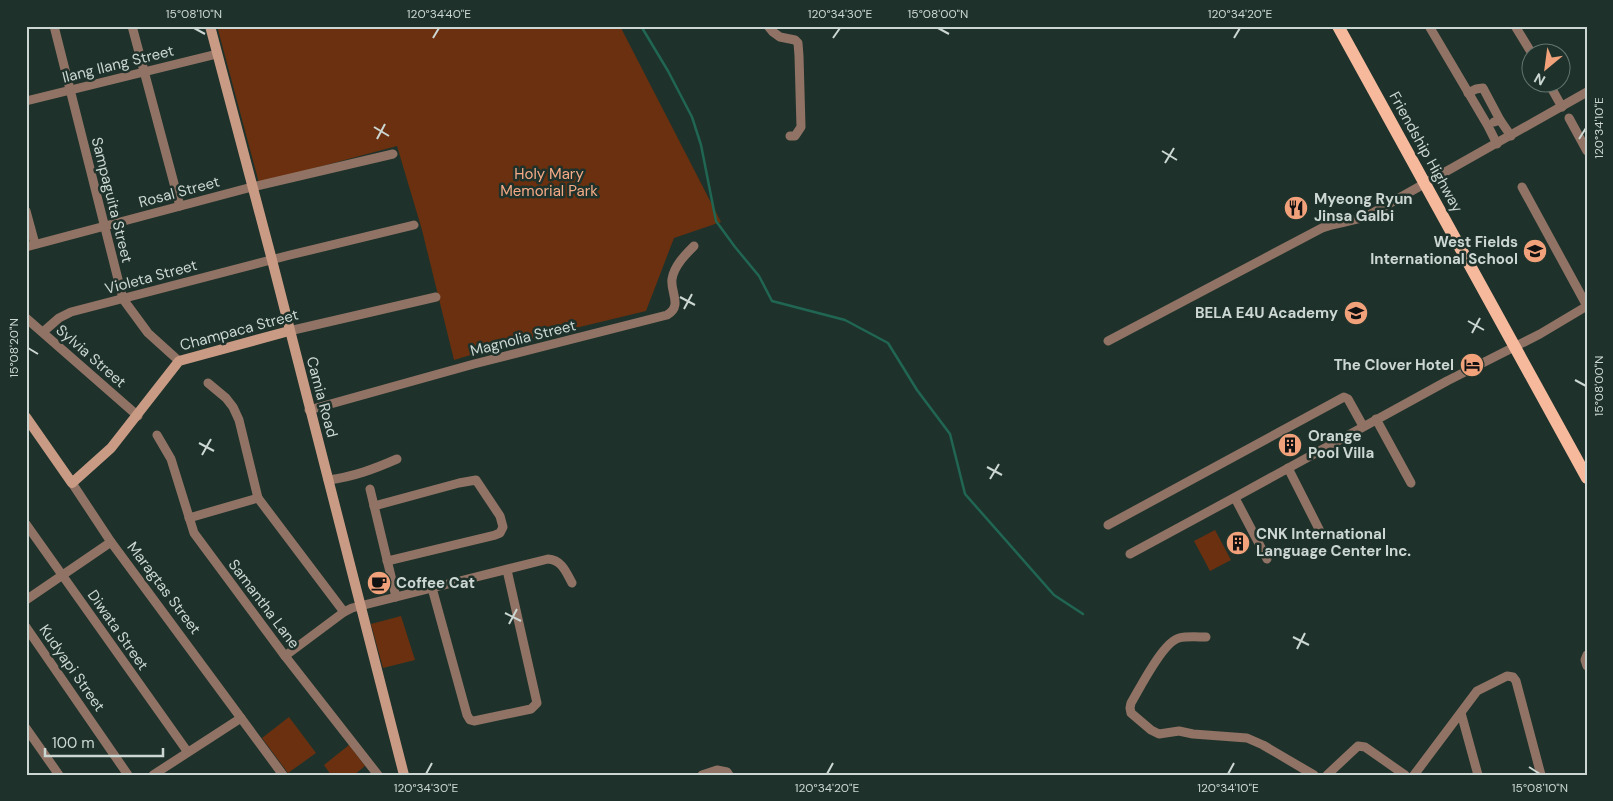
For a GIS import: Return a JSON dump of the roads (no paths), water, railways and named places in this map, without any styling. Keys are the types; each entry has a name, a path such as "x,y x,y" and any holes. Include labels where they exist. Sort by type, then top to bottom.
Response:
{"main road":[{"name":"Friendship Highway","path":"1338,26 1587,478"}],"street":[{"name":"Sampaguita Street","path":"54,26 123,299 148,333 179,361"},
{"path":"132,26 180,206"},
{"name":"Camia Road","path":"210,26 404,775"},
{"path":"768,26 780,37 795,40 798,43 801,126 795,136 790,136"},
{"path":"1429,26 1497,144"},
{"path":"1515,26 1525,42"},
{"name":"Ilang Ilang Street","path":"26,101 217,54"},
{"path":"1468,93 1483,88 1511,136"},
{"path":"1554,92 1562,107"},
{"path":"1108,341 1322,228 1336,223 1363,218 1587,92"},
{"path":"1569,118 1585,144"},
{"path":"1488,126 1500,120"},
{"name":"Rosal Street","path":"31,245 252,187 393,154"},
{"path":"1130,554 1446,381 1515,348 1587,306 1522,187"},
{"path":"26,211 31,245"},
{"name":"Violeta Street","path":"43,332 60,318 71,312 414,225"},
{"name":"Magnolia Street","path":"309,410 474,364 667,315 672,312 676,302 672,286 675,271 684,255 694,246"},
{"name":"Champaca Street","path":"72,483 111,448 138,416 179,361 289,331 436,297"},
{"name":"Sylvia Street","path":"26,318 138,416"},
{"path":"208,383 226,398 239,420 258,498 344,612"},
{"path":"1108,525 1243,450 1344,397 1348,398 1364,426"},
{"name":"Maragtas Street","path":"26,416 111,542 283,775"},
{"path":"1376,419 1411,483"},
{"name":"Samantha Lane","path":"157,435 171,459 194,533 284,656 378,775"},
{"path":"328,480 347,478 397,459"},
{"path":"1288,468 1321,533"},
{"path":"374,506 476,480 500,516 503,527 500,533 495,535 387,561"},
{"path":"370,489 396,597"},
{"path":"189,518 258,498"},
{"path":"1235,498 1267,559"},
{"name":"Diwata Street","path":"26,524 187,751"},
{"path":"26,600 111,542"},
{"path":"284,656 344,612 360,605 548,559 553,559 560,564 572,583"},
{"path":"432,588 468,718 478,721 532,709 538,703 507,570"},
{"name":"Kudyapi Street","path":"26,627 128,775"},
{"path":"1206,637 1180,638 1170,642 1131,703 1131,713 1151,730 1159,734 1179,731 1193,734 1247,738 1314,775"},
{"path":"1587,655 1585,660 1587,666"},
{"path":"1414,775 1478,691 1508,676 1513,677 1516,682 1541,775"},
{"path":"1461,713 1478,775"},
{"path":"153,775 187,751 241,718"},
{"path":"26,728 60,775"},
{"path":"1327,775 1358,746 1365,747 1405,775"},
{"path":"702,775 717,770 726,772 729,775"}],"waterway":[{"path":"641,26 668,71 692,117 701,145 716,221 759,276 772,301 845,320 888,343 917,390 950,434 965,494 1054,595 1083,614"}],"place":[{"name":"Myeong Ryun Jinsa Galbi","path":"1296,208"},
{"name":"West Fields International School","path":"1535,251"},
{"name":"BELA E4U Academy","path":"1356,313"},
{"name":"The Clover Hotel","path":"1472,365"},
{"name":"Orange Pool Villa","path":"1290,445"},
{"name":"CNK International Language Center Inc.","path":"1238,543"},
{"name":"Coffee Cat","path":"379,583"}],"park label":[{"name":"Holy Mary Memorial Park","path":"549,182"}]}
